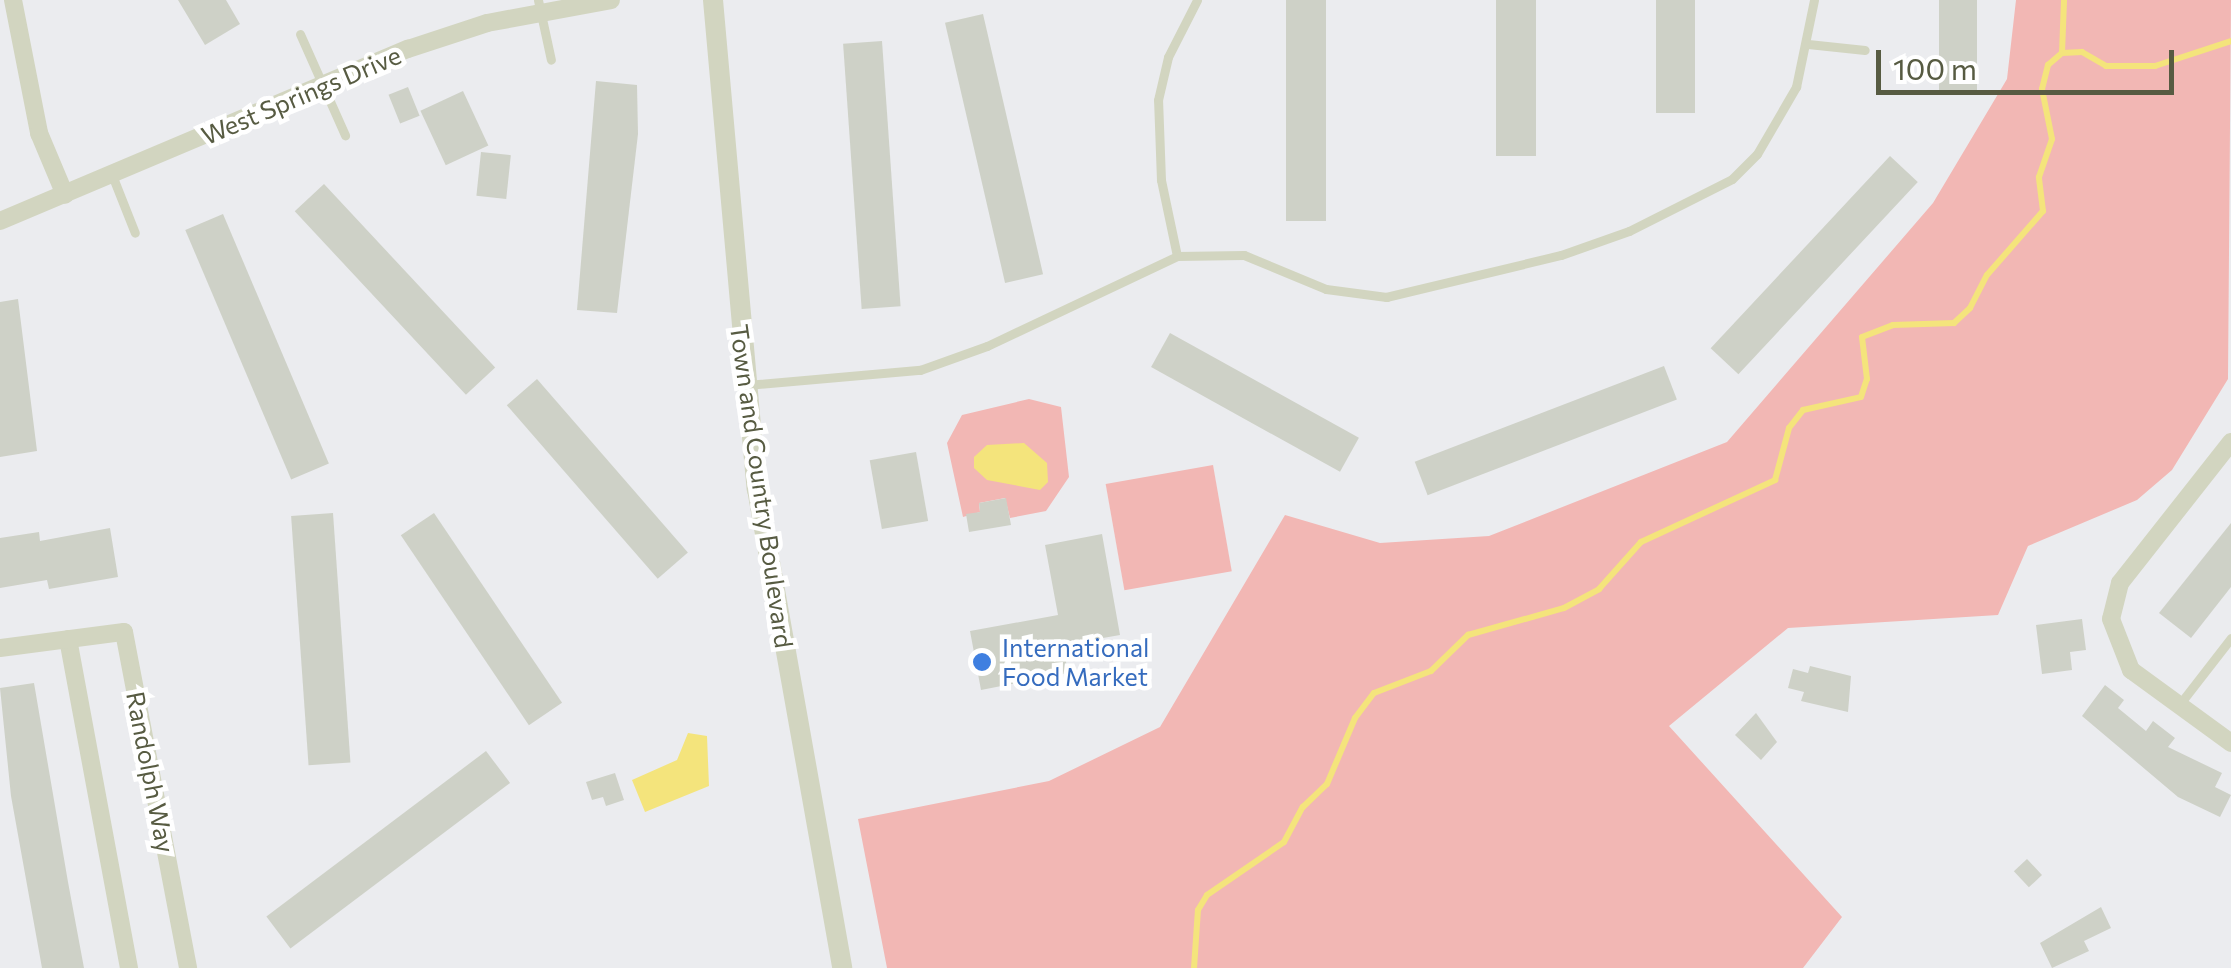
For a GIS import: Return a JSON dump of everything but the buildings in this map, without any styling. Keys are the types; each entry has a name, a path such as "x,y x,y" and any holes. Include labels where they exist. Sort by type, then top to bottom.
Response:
{"street":[{"path":"13,0 40,133 65,195"},
{"name":"West Springs Drive","path":"0,221 408,49 540,6 611,0"},
{"name":"Town and Country Boulevard","path":"713,0 744,386 777,618 842,968"},
{"path":"2231,442 2113,599 2118,650 2131,670 2231,743"},
{"name":"Randolph Way","path":"0,648 124,632 188,968"},
{"path":"68,639 130,968"}],"lane":[{"path":"1178,256 1161,180 1158,100 1168,56 1197,0"},
{"path":"744,386 920,370 987,346 1178,256 1244,254 1326,289 1386,297 1561,255 1629,230 1732,179 1781,123 1808,44 1814,0"},
{"path":"540,6 552,60"},
{"path":"300,34 326,84 345,135"},
{"path":"1808,44 1865,50"},
{"path":"112,175 135,233"},
{"path":"2179,705 2231,638"}],"shaded area":[{"path":"2016,0 2231,0 2228,379 2172,470 2137,500 2028,546 1998,615 1788,628 1669,726 1842,917 1803,968 887,968 858,819 1049,781 1160,727 1285,515 1380,543 1489,536 1727,442 1933,203 2007,79"},
{"path":"1029,399 1061,407 1069,477 1046,511 1010,518 1005,498 979,503 980,512 963,517 947,443 962,415"},
{"path":"1024,443 1047,463 1048,482 1040,490 987,480 974,468 974,457 987,445"},
{"path":"1213,465 1232,571 1124,590 1106,484"},
{"path":"688,733 707,736 709,786 645,812 632,780 677,760"}],"waterway":[{"path":"1194,968 1198,910 1207,895 1284,842 1303,807 1327,784 1355,718 1374,693 1431,671 1468,635 1564,608 1599,589 1641,542 1775,480 1789,428 1803,410 1861,397 1867,379 1862,337 1893,325 1954,323 1970,308 1987,275 2043,211 2039,177 2052,139 2042,89 2048,65 2062,53 2064,0"},
{"path":"2062,53 2082,52 2106,66 2155,66 2231,41"}],"place":[{"name":"International Food Market","path":"982,662"}]}
